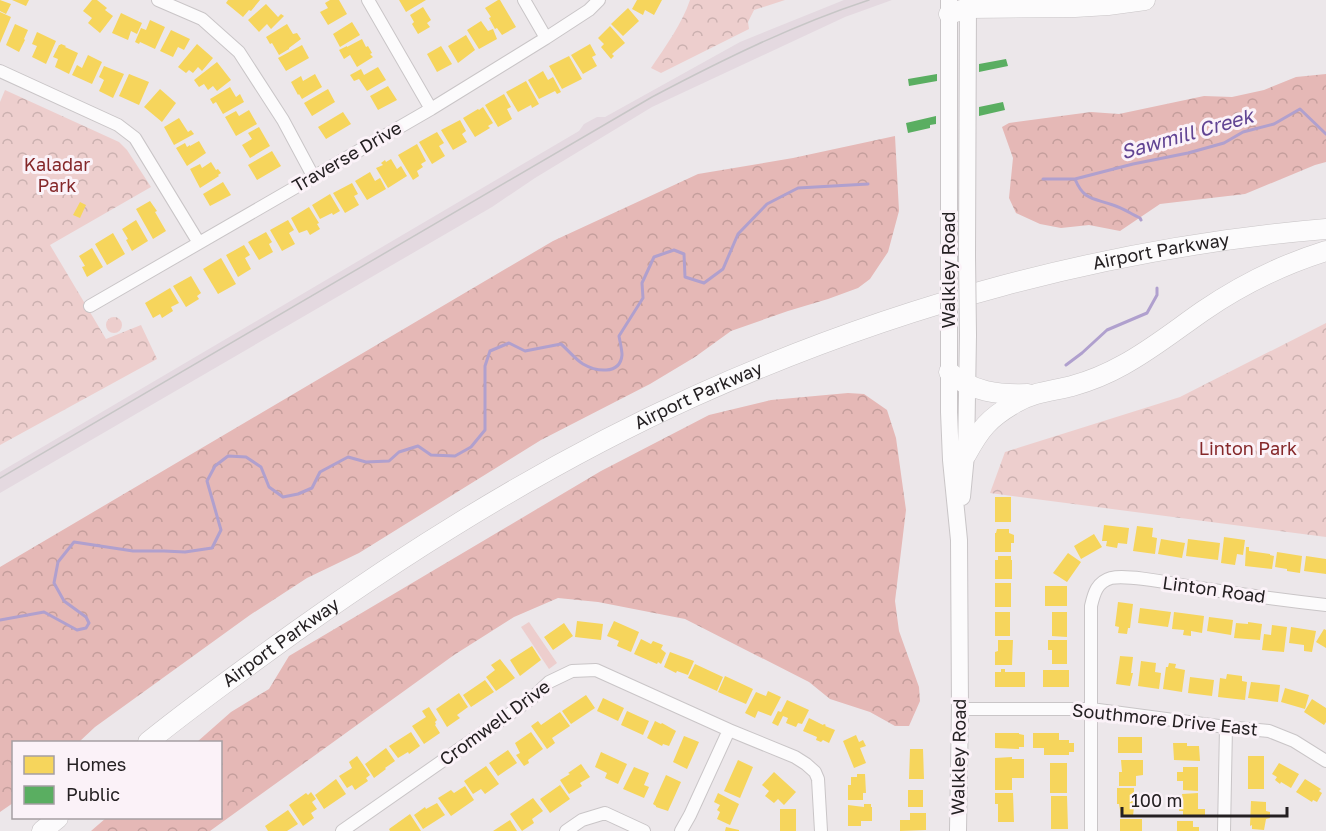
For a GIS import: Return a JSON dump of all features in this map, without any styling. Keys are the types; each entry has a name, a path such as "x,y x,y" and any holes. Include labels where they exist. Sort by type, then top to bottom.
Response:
{"highway":[{"path":"961,8 1075,7 1145,0"},
{"name":"Airport Parkway","path":"149,741 314,618 437,536 560,464 661,412 729,381 879,322 1010,283 1103,262 1181,248 1326,229"},
{"path":"966,455 990,420 1014,404 1037,394 1070,387 1109,373 1138,357 1203,311 1250,282 1282,266 1326,251"},
{"path":"949,372 956,379 968,385 994,393 1037,394"},
{"path":"42,831 57,819"}],"main road":[{"name":"Walkley Road","path":"958,540 966,455 968,385 969,45 961,8"},
{"name":"Walkley Road","path":"958,831 960,709 958,540 951,460 949,372 948,50 961,8"}],"street":[{"path":"158,0 202,19 239,52 283,120 313,176"},
{"path":"368,0 431,109"},
{"path":"524,0 546,38"},
{"name":"Traverse Drive","path":"90,306 431,109 546,38 589,10 599,0"},
{"path":"0,72 118,125 135,138 199,243"},
{"name":"Linton Road","path":"1091,709 1091,606 1097,588 1110,578 1139,579 1248,596 1326,605"},
{"name":"Cromwell Drive","path":"342,831 531,699 549,682 572,671 596,670 795,757 806,764 818,778 821,831"},
{"name":"Southmore Drive East","path":"960,709 1091,709 1226,728 1269,731 1294,741 1326,761"},
{"path":"1091,709 1091,831"},
{"path":"1224,831 1226,728"},
{"path":"681,831 729,730"},
{"path":"566,831 582,820 605,813 644,831"}],"shaded area":[{"path":"844,0 892,0 845,17 652,107 535,178 492,207 0,493 0,472 579,131 584,124 597,117 605,117 740,42"}],"green space":[{"path":"690,0 785,0 754,10 748,22 749,29 661,73 651,68 678,27"},
{"path":"1326,74 1326,162 1245,194 1160,204 1120,231 1089,225 1061,228 1040,224 1016,213 1009,198 1013,158 1002,127 1009,123 1091,112 1119,114 1204,96 1232,97 1264,90 1296,77"},
{"name":"Kaladar Park","path":"5,90 119,142 127,150 151,187 50,245 106,339 141,325 157,359 0,445 0,102"},
{"path":"895,136 899,211 888,252 870,279 858,288 731,331 695,357 650,384 541,440 359,553 307,578 250,615 95,727 80,741 12,741 12,804 0,812 0,567 553,241 698,174 793,158"},
{"path":"114,317 122,325 114,333 106,325"},
{"name":"Linton Park","path":"1326,323 1326,537 990,493 1005,452 1180,397"},
{"path":"848,393 864,394 887,410 896,438 906,510 895,601 899,631 919,687 920,701 909,726 895,726 870,712 830,699 809,682 685,619 598,602 558,598 514,617 454,655 210,831 91,831 105,819 222,819 222,741 198,741 231,712 269,689 289,656 601,471 709,415 771,400"},
{"path":"529,622 557,663 549,669 521,627"}],"building: Homes":[{"path":"0,0 11,4 6,14 0,11"},
{"path":"12,0 29,0 26,6"},
{"path":"92,0 97,0 113,16 100,33 88,23 92,18 83,11"},
{"path":"228,0 260,0 243,17 226,3"},
{"path":"330,0 339,0 347,14 328,25 320,12 328,8 325,3"},
{"path":"399,0 426,0 406,12"},
{"path":"498,0 516,27 502,35 497,28 495,29 485,8"},
{"path":"637,0 662,0 654,15 645,10 643,15 632,9"},
{"path":"266,4 278,17 281,14 284,16 271,29 267,24 259,32 248,20"},
{"path":"423,7 431,20 427,23 430,27 418,34 410,15"},
{"path":"628,8 639,21 623,36 611,24"},
{"path":"0,12 11,17 0,43"},
{"path":"121,13 142,23 137,34 131,31 128,40 112,33"},
{"path":"150,20 165,27 155,49 135,42 141,28 146,30"},
{"path":"481,21 488,31 493,29 497,39 479,49 467,30"},
{"path":"352,22 360,35 340,47 333,34"},
{"path":"15,24 28,30 19,52 6,45"},
{"path":"287,24 293,34 297,33 301,39 279,55 266,37"},
{"path":"610,26 625,43 612,54 614,56 611,59 601,47 604,44 598,38"},
{"path":"171,30 190,39 184,50 178,47 173,57 160,51"},
{"path":"37,32 56,41 46,64 32,57 37,46 32,44"},
{"path":"466,35 475,50 458,63 448,46"},
{"path":"362,39 373,57 357,67 350,55 344,59 339,50"},
{"path":"61,44 78,53 69,74 55,67 58,59 53,57"},
{"path":"197,44 213,58 202,71 198,67 193,73 189,70 186,73 178,67"},
{"path":"590,44 596,55 592,57 597,66 583,74 571,55"},
{"path":"302,45 309,58 286,71 278,58"},
{"path":"441,46 452,64 437,72 427,54"},
{"path":"88,55 102,62 92,84 72,75 77,65 82,68"},
{"path":"569,56 582,79 562,89 549,66"},
{"path":"217,62 231,80 217,91 213,86 208,90 204,84 199,87 194,80"},
{"path":"104,66 124,74 113,98 99,91 104,80 99,77"},
{"path":"378,67 386,80 367,91 359,79 354,81 350,75 361,69 364,75"},
{"path":"543,71 548,80 553,77 561,92 557,94 555,91 539,99 528,80"},
{"path":"129,74 149,82 139,105 119,96"},
{"path":"315,74 322,87 302,99 291,82 301,76 303,81"},
{"path":"526,81 539,104 532,108 531,105 518,112 506,92"},
{"path":"388,86 397,100 378,110 370,96"},
{"path":"230,87 236,97 240,94 244,102 223,114 216,102 213,104 210,99"},
{"path":"160,89 176,103 162,122 144,107"},
{"path":"328,89 335,102 312,116 304,103"},
{"path":"504,94 511,107 507,109 512,119 498,127 485,105"},
{"path":"483,107 493,123 488,126 490,128 475,137 463,118"},
{"path":"249,110 257,124 236,136 225,117 236,111 239,116"},
{"path":"343,112 351,124 326,139 318,127"},
{"path":"179,118 188,132 191,130 194,134 174,145 164,127"},
{"path":"460,120 466,131 462,134 467,142 453,150 441,130"},
{"path":"259,127 270,146 250,158 242,145 252,139 248,133"},
{"path":"437,132 444,143 439,146 445,156 432,164 419,142"},
{"path":"199,141 206,153 187,166 176,148 185,143 187,147"},
{"path":"417,144 426,161 417,171 419,176 413,180 398,155"},
{"path":"272,151 281,166 257,180 248,165"},
{"path":"391,159 397,169 401,166 407,176 388,188 376,168 383,165 381,163 385,160 386,162"},
{"path":"211,162 221,173 200,188 190,169 200,164 202,168"},
{"path":"370,172 375,181 380,178 386,189 367,200 355,181"},
{"path":"223,182 231,195 210,206 203,194"},
{"path":"352,183 358,194 354,196 359,205 345,213 333,193"},
{"path":"330,194 340,211 320,219 312,205"},
{"path":"150,201 166,231 153,239 136,209"},
{"path":"80,202 86,205 80,218 73,215"},
{"path":"309,207 320,229 310,235 307,230 299,233 291,218"},
{"path":"136,220 148,241 132,251 122,229"},
{"path":"288,220 294,230 289,233 295,244 282,251 270,230"},
{"path":"266,232 272,242 269,244 273,252 259,260 248,242"},
{"path":"113,233 125,254 107,265 95,244"},
{"path":"244,245 250,255 245,258 251,269 238,277 226,255"},
{"path":"92,248 103,267 87,277 82,267 85,266 79,256"},
{"path":"221,258 236,284 218,294 203,269"},
{"path":"191,276 201,293 197,296 199,299 186,307 173,286"},
{"path":"170,288 179,303 171,307 173,311 162,318 160,314 153,318 145,303"},
{"path":"995,497 1011,497 1011,522 995,522"},
{"path":"1104,525 1129,528 1127,544 1118,543 1117,548 1106,546 1107,541 1102,541"},
{"path":"1137,526 1153,528 1152,537 1157,538 1155,554 1133,551"},
{"path":"997,529 1009,529 1009,533 1014,535 1011,552 995,552"},
{"path":"1094,534 1102,547 1081,559 1074,546"},
{"path":"1224,537 1245,540 1243,555 1237,554 1235,565 1221,563"},
{"path":"1161,539 1185,543 1182,558 1158,554"},
{"path":"1188,539 1220,543 1218,560 1186,556"},
{"path":"1246,547 1249,547 1249,551 1274,556 1272,569 1245,566"},
{"path":"1277,552 1302,556 1300,573 1275,567"},
{"path":"1068,553 1081,562 1067,582 1053,573"},
{"path":"998,556 1011,556 1012,579 995,579 995,560 998,560"},
{"path":"1306,556 1326,559 1326,574 1304,571"},
{"path":"995,583 1011,583 1011,607 995,607"},
{"path":"1045,586 1067,586 1067,606 1045,606"},
{"path":"1118,602 1133,604 1127,634 1118,633 1119,627 1115,626"},
{"path":"1140,608 1171,612 1168,627 1138,623"},
{"path":"995,612 1010,612 1010,636 995,636"},
{"path":"1052,612 1067,612 1067,637 1052,636"},
{"path":"1174,612 1204,616 1202,633 1191,631 1191,636 1183,635 1184,630 1172,629"},
{"path":"1209,617 1233,620 1231,635 1207,631"},
{"path":"577,621 603,624 601,640 575,637"},
{"path":"614,621 639,632 631,652 617,646 619,641 607,636"},
{"path":"1248,622 1262,624 1260,640 1234,638 1236,623 1248,624"},
{"path":"564,623 573,636 553,650 544,637"},
{"path":"1272,625 1287,627 1284,652 1262,650 1264,634 1271,635"},
{"path":"1291,627 1316,631 1312,652 1304,651 1304,645 1289,643"},
{"path":"1324,629 1326,630 1326,648 1316,642"},
{"path":"641,639 651,644 653,641 663,645 661,649 666,653 661,664 634,654"},
{"path":"998,640 1013,640 1012,665 995,665"},
{"path":"1048,640 1067,640 1067,664 1052,664 1052,650 1048,650"},
{"path":"532,646 541,660 520,676 510,660"},
{"path":"670,652 694,661 688,675 677,671 676,673 664,667"},
{"path":"1120,656 1133,657 1130,686 1116,684"},
{"path":"500,659 515,678 496,691 486,677 495,670 491,665"},
{"path":"1141,661 1156,663 1155,672 1161,673 1159,689 1138,686"},
{"path":"1169,663 1176,664 1175,668 1185,670 1182,692 1163,689 1166,667"},
{"path":"695,664 723,677 717,691 688,678"},
{"path":"1001,669 1005,669 1005,672 1025,672 1025,687 995,687 995,672 1001,672"},
{"path":"1043,670 1069,670 1069,687 1043,687"},
{"path":"1227,674 1242,676 1242,681 1247,682 1245,700 1218,697 1220,678 1226,679"},
{"path":"725,676 753,689 746,704 718,692"},
{"path":"1190,677 1214,680 1212,696 1188,693"},
{"path":"485,680 494,692 471,707 463,695"},
{"path":"1251,682 1280,685 1278,702 1248,698"},
{"path":"1285,688 1309,695 1305,709 1281,702"},
{"path":"768,691 781,697 771,716 758,711 755,718 745,713 756,692 766,696"},
{"path":"459,693 468,707 457,715 460,718 447,727 436,709"},
{"path":"586,695 595,708 571,724 562,711"},
{"path":"603,698 624,708 618,721 597,711"},
{"path":"1312,699 1326,708 1324,725 1304,712"},
{"path":"787,700 809,710 802,724 798,723 796,727 786,723 788,718 783,716 778,726 772,723"},
{"path":"429,707 437,720 435,725 440,733 424,744 412,726 426,717 422,711"},
{"path":"627,711 649,721 643,735 621,725"},
{"path":"560,712 570,726 552,738 555,743 547,749 531,726 538,721 541,725"},
{"path":"809,718 835,730 829,743 816,740 817,737 803,731"},
{"path":"655,721 676,731 669,746 663,744 662,746 647,738"},
{"path":"411,732 420,746 398,758 389,746"},
{"path":"531,732 543,749 528,760 529,763 524,766 516,755 520,753 515,743"},
{"path":"995,733 1024,735 1024,747 1019,747 1019,749 995,748"},
{"path":"1033,733 1059,733 1059,740 1069,740 1069,743 1074,743 1074,752 1069,752 1069,755 1044,755 1044,748 1033,748"},
{"path":"856,735 859,742 863,740 866,746 860,748 866,763 854,768 843,741"},
{"path":"684,736 699,742 687,769 673,762"},
{"path":"1118,737 1142,737 1142,753 1118,753"},
{"path":"1173,743 1199,746 1200,761 1174,760"},
{"path":"386,748 395,761 374,778 365,764"},
{"path":"910,749 923,749 924,779 909,779"},
{"path":"508,750 517,763 498,776 489,763"},
{"path":"601,752 627,764 618,784 605,778 607,773 595,767"},
{"path":"357,756 370,775 366,778 368,781 355,790 352,785 347,788 339,776 352,768 349,762"},
{"path":"1248,756 1264,756 1264,789 1248,789"},
{"path":"1012,757 1012,759 1024,759 1024,778 1012,778 1012,790 995,790 995,758"},
{"path":"738,760 753,767 740,798 724,791"},
{"path":"1121,760 1143,760 1143,775 1136,776 1136,786 1119,786 1119,772 1122,772"},
{"path":"1050,763 1067,763 1067,793 1050,793"},
{"path":"1279,763 1299,774 1291,788 1281,782 1280,784 1275,780 1277,777 1272,774"},
{"path":"581,764 590,777 580,783 582,786 569,794 560,780"},
{"path":"486,766 499,784 485,794 481,789 473,794 464,781"},
{"path":"634,767 649,773 644,785 649,787 644,798 623,789"},
{"path":"1183,767 1198,767 1198,791 1183,790 1183,781 1177,781 1177,772 1183,772"},
{"path":"774,772 796,792 784,805 778,799 774,803 765,796 769,791 762,785"},
{"path":"857,774 865,774 866,793 863,793 863,800 848,800 848,785 851,785 851,777 857,777"},
{"path":"666,775 681,782 668,811 653,804"},
{"path":"336,779 346,794 324,809 315,795"},
{"path":"1305,779 1321,789 1319,791 1322,793 1317,802 1313,800 1312,802 1296,792"},
{"path":"560,785 570,799 550,813 540,799"},
{"path":"465,786 474,800 451,816 438,798 451,790 454,793"},
{"path":"1117,788 1134,788 1134,795 1138,795 1138,807 1134,807 1133,816 1121,816 1119,804 1117,804"},
{"path":"908,790 923,790 923,807 908,807"},
{"path":"311,792 316,799 312,802 317,809 311,813 314,818 303,826 289,805"},
{"path":"718,793 739,804 730,825 717,819 720,812 717,810 720,805 714,802"},
{"path":"995,793 1013,793 1014,822 998,822 998,804 995,804"},
{"path":"1198,793 1198,809 1205,809 1205,817 1183,817 1183,811 1179,811 1179,800 1183,800 1182,794"},
{"path":"1051,796 1067,796 1068,829 1051,829"},
{"path":"533,798 543,811 532,819 534,823 522,831 510,814"},
{"path":"1251,801 1266,802 1266,811 1270,812 1270,818 1266,819 1264,830 1252,829 1252,825 1250,826"},
{"path":"437,803 445,815 423,829 414,815 425,807 426,809"},
{"path":"864,804 871,804 872,821 861,821 861,826 848,826 848,805 864,807"},
{"path":"780,809 796,809 796,831 780,831"},
{"path":"288,810 298,824 287,831 268,831 265,826"},
{"path":"910,813 926,813 926,830 900,831 900,820 910,820"},
{"path":"410,814 421,831 390,831 389,829"},
{"path":"1120,819 1142,819 1142,831 1120,831"},
{"path":"510,820 517,831 493,831"},
{"path":"1177,821 1193,821 1193,827 1199,827 1199,831 1177,831"},
{"path":"726,827 739,830 739,831 725,831"}],"building: Public":[{"path":"1006,59 1008,66 979,72 979,64"},
{"path":"937,74 937,81 909,86 908,79"},
{"path":"1003,102 1005,110 979,116 979,107"},
{"path":"936,116 936,124 930,125 930,128 908,133 906,123"}],"waterway":[{"name":"Sawmill Creek","path":"1043,179 1075,179 1188,153 1224,143 1243,132 1274,124 1300,109 1326,134"},
{"path":"1075,179 1086,195 1120,208 1141,220"},
{"name":"Sawmill Creek","path":"0,620 44,612 77,630 86,628 89,623 86,617 64,601 54,583 58,562 74,542 133,551 185,552 212,548 221,530 207,481 215,466 228,456 246,457 261,467 269,487 283,497 312,488 320,472 348,457 366,462 389,461 399,452 418,446 431,455 455,456 471,447 485,430 485,366 490,351 509,343 525,351 561,344 583,364 600,370 612,369 620,362 622,353 619,336 643,298 642,283 654,257 674,250 684,254 685,277 704,283 723,269 738,234 767,204 798,188 868,184"},
{"path":"1066,365 1107,330 1147,313 1157,295 1157,288"}],"tram line":[{"path":"0,478 652,97 758,44 813,20 869,0"}]}
